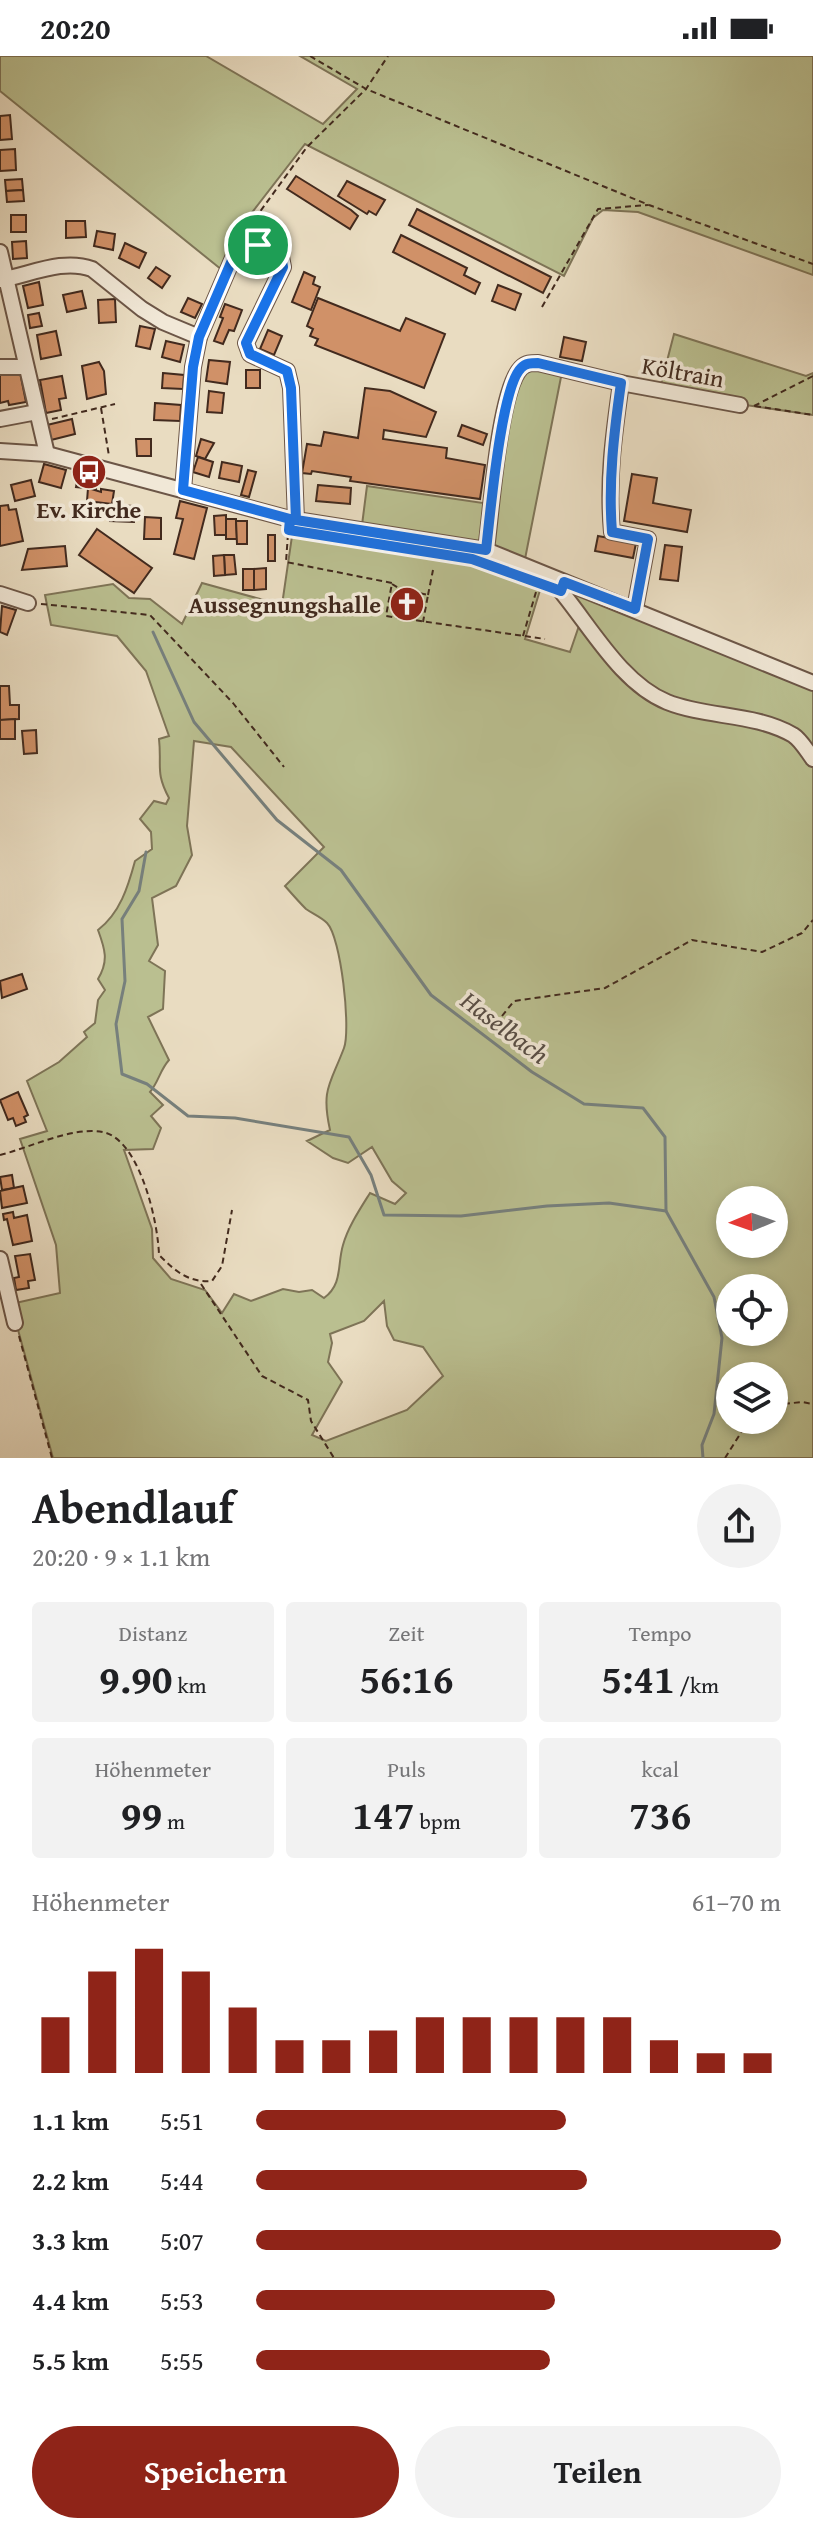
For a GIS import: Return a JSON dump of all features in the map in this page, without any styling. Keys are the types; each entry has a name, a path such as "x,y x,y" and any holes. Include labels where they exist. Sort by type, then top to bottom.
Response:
{"street":[{"path":"183,490 193,367 199,337 233,258 244,249 258,245 281,257 283,267 246,343 250,354 287,371 291,388 293,519"},
{"path":"0,252 2,279 47,454"},
{"path":"2,279 67,264 83,265 163,322 199,337"},
{"name":"Költrain","path":"486,550 496,463 512,385 518,370 526,364 538,363 621,383 740,405"},
{"path":"0,367 26,367"},
{"path":"621,383 611,455 609,501 612,532 648,539 635,609"},
{"path":"0,419 38,417"},
{"path":"0,451 47,454 293,519 486,550 813,683"},
{"path":"564,582 561,591 614,659 642,687 665,701 748,719 795,736 813,759"},
{"path":"0,594 28,603"},
{"path":"0,1259 15,1323"}],"path":[{"path":"310,56 366,89 649,205 813,264"},
{"path":"233,258 251,221 300,156 366,89 388,56"},
{"path":"542,307 598,209 649,205"},
{"path":"813,376 754,406 813,415"},
{"path":"38,417 115,404"},
{"path":"101,408 111,469"},
{"path":"293,519 286,562 392,583 400,589 428,595"},
{"path":"423,622 433,570"},
{"path":"392,583 386,616 545,639"},
{"path":"523,636 536,592"},
{"path":"28,603 150,615 233,703 284,767"},
{"path":"502,1016 514,1001 605,988 692,940 762,952 802,933 813,920"},
{"path":"0,1155 66,1135 102,1131 121,1139 140,1173 158,1230 159,1255 178,1274 200,1282 212,1281 222,1266 232,1210"},
{"path":"200,1282 262,1376 308,1400 311,1421 334,1458"},
{"path":"15,1323 52,1458"},
{"path":"788,1404 813,1404"},
{"path":"725,1458 740,1434"}],"green space":[{"path":"0,56 206,56 323,124 357,89 300,56 813,56 813,275 638,212 603,210 593,218 564,276 305,144 247,219 222,270 0,91"},
{"path":"674,334 806,376 813,373 813,415 659,392"},
{"path":"529,368 562,372 525,559 494,551 494,544 489,541 513,393"},
{"path":"367,486 490,504 483,538 476,543 362,525"},
{"path":"361,534 478,555 505,563 813,688 813,1458 53,1458 11,1304 60,1293 56,1245 20,1139 47,1131 27,1081 59,1062 87,1037 84,1032 95,1023 98,1000 105,990 98,979 105,955 98,930 118,908 135,861 152,849 151,832 140,819 154,801 166,804 169,798 160,775 159,739 169,736 146,671 117,636 51,625 45,595 113,584 129,598 150,599 182,624 202,583 282,605 292,536 359,545","holes":["541,587 564,595 582,617 570,652 525,639","194,741 231,747 324,847 285,886 306,909 327,923 332,932 337,946 345,1004 346,1038 327,1096 330,1130 307,1141 333,1158 348,1163 372,1147 392,1181 406,1193 395,1204 370,1193 348,1232 334,1287 324,1298 312,1290 299,1292 283,1289 251,1301 234,1294 222,1313 205,1290 171,1279 153,1258 152,1229 124,1150 153,1149 161,1128 151,1116 163,1105 150,1092 169,1060 148,1017 163,1009 165,971 149,961 158,945 152,898 176,886 192,855 187,826","384,1301 387,1326 394,1340 423,1347 443,1376 407,1410 326,1441 312,1435 342,1382 328,1362 332,1343 330,1334 364,1321"]}],"building":[{"path":"10,115 12,139 0,140 0,116"},
{"path":"15,149 16,170 0,171 0,150"},
{"path":"296,176 358,216 350,229 287,189"},
{"path":"22,179 23,190 6,191 5,180"},
{"path":"347,181 385,200 376,215 369,211 367,214 338,196"},
{"path":"23,190 24,201 7,202 6,191"},
{"path":"417,209 551,277 543,293 409,225"},
{"path":"11,215 26,215 26,232 11,232"},
{"path":"66,221 85,221 86,237 66,238"},
{"path":"97,231 115,234 113,250 94,246"},
{"path":"401,235 467,268 464,275 480,283 475,294 393,252"},
{"path":"26,241 27,258 13,259 12,242"},
{"path":"125,243 146,253 139,268 119,258"},
{"path":"156,267 170,276 162,288 148,278"},
{"path":"304,272 315,277 313,284 320,287 311,310 292,302"},
{"path":"39,282 43,305 28,308 23,286"},
{"path":"498,285 521,294 515,310 492,301"},
{"path":"82,291 86,308 67,312 63,295"},
{"path":"188,298 202,304 195,318 181,312"},
{"path":"318,298 400,331 406,318 445,334 424,388 315,345 318,339 310,336 313,329 307,326"},
{"path":"115,299 116,322 99,323 98,300"},
{"path":"225,304 242,310 234,331 229,330 223,344 214,341"},
{"path":"39,313 42,326 30,328 28,315"},
{"path":"140,326 155,329 150,349 136,346"},
{"path":"268,330 282,336 274,355 260,349"},
{"path":"56,331 61,355 41,359 37,335"},
{"path":"564,337 586,342 582,361 560,357"},
{"path":"166,341 184,345 180,362 162,357"},
{"path":"209,360 230,362 227,384 206,381"},
{"path":"99,362 104,371 106,394 87,399 82,366"},
{"path":"246,370 260,370 260,388 246,388"},
{"path":"20,372 26,402 0,403 0,373"},
{"path":"163,373 184,375 183,389 162,388"},
{"path":"62,376 66,398 59,399 61,410 46,413 40,380"},
{"path":"365,388 390,391 436,412 426,437 384,430 383,439 447,448 446,458 485,465 480,499 350,481 351,477 312,471 311,474 302,473 307,444 321,446 324,432 358,438"},
{"path":"209,391 224,393 222,413 207,412"},
{"path":"155,403 181,405 180,421 154,420"},
{"path":"72,419 75,434 51,440 47,425"},
{"path":"462,425 487,434 483,445 458,436"},
{"path":"136,439 151,439 151,456 137,456"},
{"path":"201,439 214,443 205,459 196,456"},
{"path":"198,457 213,462 209,477 193,472"},
{"path":"222,462 242,466 239,482 219,478"},
{"path":"44,464 66,470 61,488 39,482"},
{"path":"248,470 256,472 249,497 241,495"},
{"path":"632,474 657,478 653,503 691,510 687,532 624,521"},
{"path":"78,476 97,478 96,489 76,487"},
{"path":"31,480 35,496 15,501 11,485"},
{"path":"318,485 351,488 350,504 316,501"},
{"path":"88,488 101,492 101,489 114,491 112,504 87,501"},
{"path":"180,501 207,508 194,559 174,554 183,519 176,518"},
{"path":"8,505 9,510 16,509 23,541 0,546 0,506"},
{"path":"111,505 135,506 134,522 110,521"},
{"path":"226,515 226,535 215,535 214,516"},
{"path":"145,517 161,518 161,539 144,539"},
{"path":"226,519 236,519 237,539 226,539"},
{"path":"236,521 247,521 247,544 237,544"},
{"path":"97,529 152,568 134,593 79,555"},
{"path":"268,535 275,535 275,561 268,561"},
{"path":"598,536 636,543 633,558 595,551"},
{"path":"665,545 682,547 678,581 660,579"},
{"path":"65,546 67,566 22,570 28,549"},
{"path":"224,555 234,555 236,574 225,575"},
{"path":"224,555 225,575 214,576 213,556"},
{"path":"266,568 266,589 254,590 254,569"},
{"path":"243,569 254,569 254,590 243,590"},
{"name":"Aussegnungshalle","path":"397,593 420,596 417,616 393,612"},
{"path":"2,606 16,610 7,635 0,632"},
{"path":"0,686 9,686 10,705 19,705 19,719 0,720"},
{"path":"15,719 15,739 0,739 0,720"},
{"path":"36,730 37,753 24,754 22,731"},
{"path":"22,974 27,989 2,998 0,981"},
{"path":"18,1092 28,1115 24,1117 26,1122 16,1126 13,1118 8,1120 0,1100"},
{"path":"12,1175 14,1188 2,1190 0,1177"},
{"path":"23,1186 27,1203 2,1208 0,1191"},
{"path":"13,1212 14,1218 27,1215 32,1241 13,1245 3,1214"},
{"path":"30,1254 35,1280 28,1281 29,1288 16,1290 14,1278 19,1277 15,1256"}],"waterway":[{"name":"Haselbach","path":"153,632 194,722 277,820 341,870 431,995 532,1072 584,1104 643,1108 665,1137 666,1211 714,1297 722,1338 714,1414 702,1445 703,1458"},
{"path":"146,852 139,891 122,919 125,981 116,1024 122,1074 147,1084 188,1116 235,1118 349,1137 371,1175 384,1215 461,1216 547,1206 609,1203 666,1211"}],"place":[{"name":"Ev. Kirche","path":"89,472"},
{"name":"Aussegnungshalle","path":"407,604"}],"route":[{"path":"258,245 281,257 283,267 246,343 250,354 287,371 291,388 296,520 486,550 496,463 518,370 526,364 538,363 621,383 611,455 609,501 612,532 648,539 635,609 564,582 561,591 472,559 289,530 290,519 183,490 193,367 199,337 233,258 244,249 258,245"}]}
